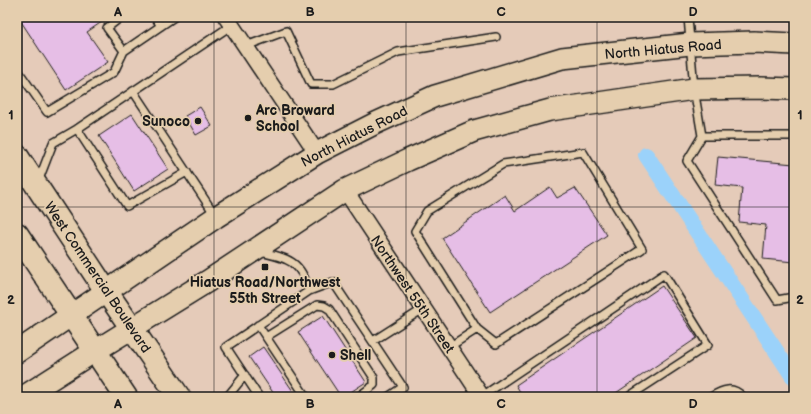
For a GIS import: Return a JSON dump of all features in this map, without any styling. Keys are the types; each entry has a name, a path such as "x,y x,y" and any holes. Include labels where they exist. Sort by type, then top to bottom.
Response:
{"highway":[{"name":"West Commercial Boulevard","path":"17,156 106,291 179,397"},
{"path":"17,234 126,397"}],"main road":[{"name":"North Hiatus Road","path":"17,352 216,217 318,152 435,96 562,58 690,44 754,42 794,44"},
{"path":"23,397 202,285 344,190 474,131 550,110 694,89 794,89"}],"street":[{"path":"229,21 318,152"},
{"name":"Northwest 55th Street","path":"344,190 482,397"}],"lane":[{"path":"121,17 107,28 124,51"},
{"path":"155,17 161,26"},
{"path":"17,69 47,112 114,72 124,51 174,17"},
{"path":"688,17 694,89 702,136 687,161 777,300 794,297"},
{"path":"37,186 53,143 77,129 133,91 229,21"},
{"path":"246,46 286,31 311,84 333,84 398,52 496,37"},
{"path":"133,91 216,217"},
{"path":"77,129 127,206 186,172"},
{"path":"702,136 794,136"},
{"path":"583,152 642,249 496,344 477,329 415,231 427,211 503,164 583,152"},
{"path":"254,251 289,260 300,268 306,279 309,291"},
{"path":"482,397 664,274 708,345 628,397"},
{"path":"259,397 226,347 309,291 333,282 403,387 388,397"},
{"path":"266,338 317,305 324,306 329,310 374,378 374,385 358,397"},
{"path":"373,341 423,309"},
{"path":"258,325 306,397"},
{"path":"449,347 477,329"},
{"path":"226,397 245,375"},
{"path":"711,397 726,390 738,391 744,397"}],"building":[{"path":"25,17 109,17 87,32 108,62 66,90 20,20"},
{"name":"Sunoco","path":"200,107 212,126 196,135 185,116"},
{"path":"132,114 168,169 134,191 99,136"},
{"path":"718,157 794,164 794,262 763,259 766,225 739,222 742,188 715,185"},
{"path":"550,187 557,198 575,188 607,235 490,312 442,238 505,195 515,211"},
{"path":"662,286 697,338 610,397 523,397 516,385"},
{"path":"323,316 366,382 343,397 341,397 298,332"},
{"path":"263,347 297,397 276,397 249,357"}],"waterway":[{"path":"646,155 794,378"}],"place":[{"name":"Arc Broward School","path":"248,118"},
{"name":"Sunoco","path":"198,121"},
{"name":"Hiatus Road/Northwest 55th Street","path":"265,267"},
{"name":"Shell","path":"332,355"}]}
